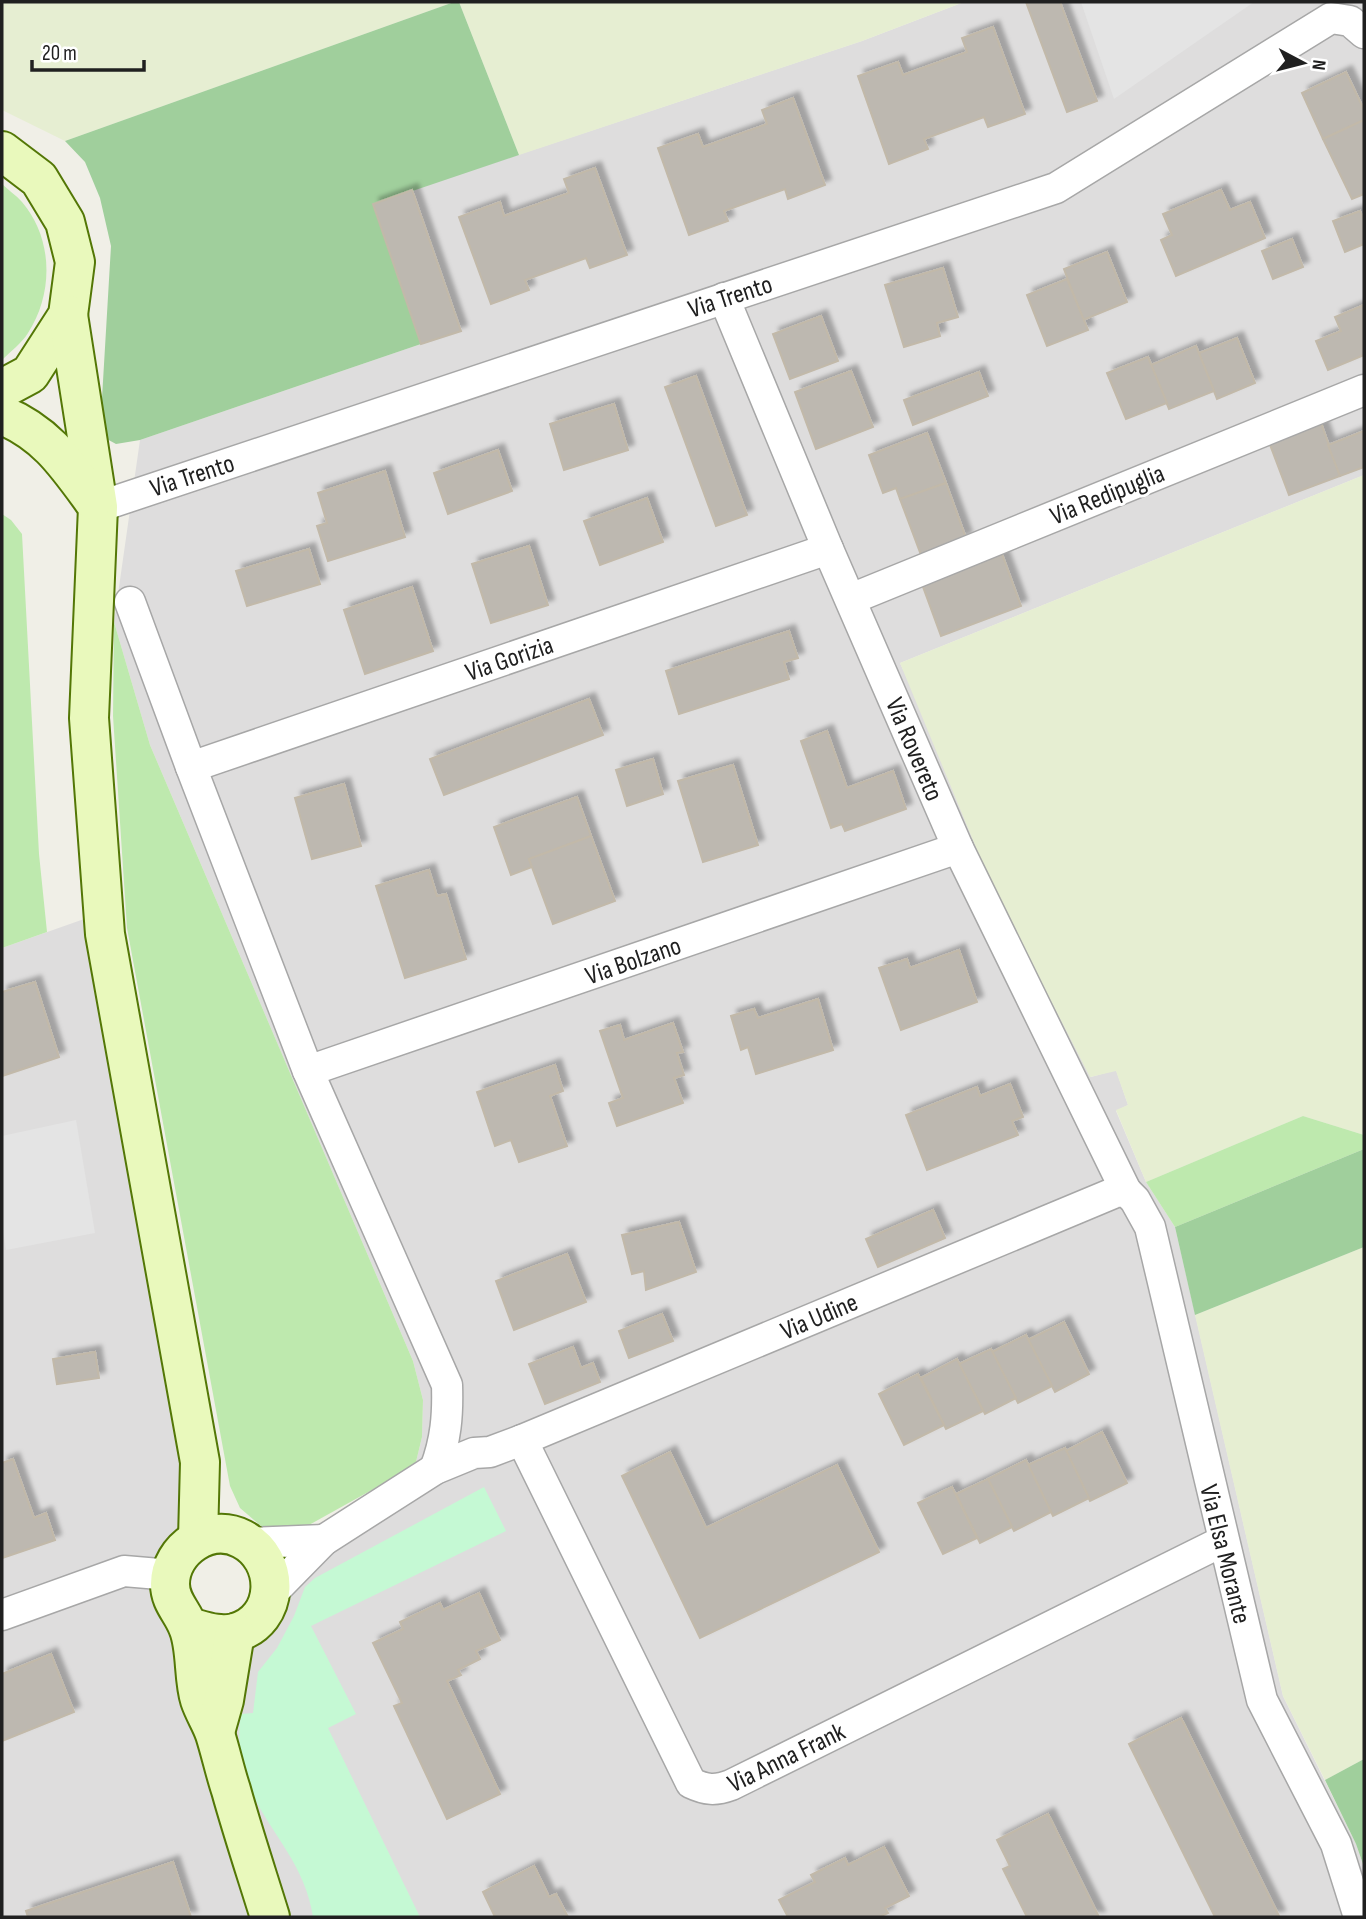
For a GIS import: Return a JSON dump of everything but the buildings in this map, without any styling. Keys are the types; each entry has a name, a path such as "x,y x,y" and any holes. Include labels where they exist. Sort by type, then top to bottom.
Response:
{"street":[{"name":"Via Trento","path":"97,507 1056,188 1331,18 1350,21 1364,33"},
{"path":"2,152 38,179 65,222 75,262 68,315 97,507 89,718 105,934 200,1462 198,1539"},
{"name":"Via Rovereto","path":"724,298 828,549 958,848 1121,1191"},
{"path":"2,389 30,373 68,315"},
{"name":"Via Redipuglia","path":"850,599 1364,390"},
{"path":"2,415 19,422 58,452 97,507"},
{"name":"Via Gorizia","path":"191,767 828,549"},
{"path":"130,602 308,1071 447,1385 444,1444 435,1469"},
{"name":"Via Bolzano","path":"308,1071 958,848"},
{"name":"Via Udine","path":"271,1594 324,1540 435,1469 474,1453 489,1452 522,1440 1121,1191"},
{"name":"Via Elsa Morante","path":"1121,1191 1135,1200 1150,1227 1262,1700 1336,1844 1359,1917"},
{"name":"Via Anna Frank","path":"522,1440 691,1783 704,1789 718,1790 731,1785 1223,1541"},
{"path":"189,1627 217,1635 235,1633 246,1628 260,1617 271,1594 272,1581 267,1564 243,1539 200,1462"},
{"path":"270,1917 215,1732 200,1699 189,1627 174,1604 170,1575 184,1549 198,1539 215,1533 243,1539 324,1540"},
{"path":"2,1615 124,1571 170,1575"},
{"path":"215,1732 224,1700 235,1633"}],"shaded area":[{"path":"964,2 1364,2 1364,475 900,663 1091,1077 1116,1070 1128,1105 1116,1111 1146,1182 1175,1227 1283,1696 1356,1844 1364,1867 1364,1917 286,1917 228,1740 248,1646 275,1610 415,1466 422,1437 423,1400 413,1361 150,745 114,622 140,440 421,344 412,190 862,41"},
{"path":"1081,2 1254,2 1114,99"},
{"path":"104,912 200,1462 174,1564 270,1917 2,1917 2,948"},
{"path":"76,1120 95,1233 6,1250 2,1224 2,1136"}],"green space":[{"path":"2,2 454,2 65,141 2,110"},
{"path":"459,2 964,2 862,41 519,155"},
{"path":"459,2 519,155 374,204 421,344 140,440 116,444 105,438 101,415 111,246 100,198 85,162 65,141"},
{"path":"2,184 20,199 40,232 46,283 36,317 25,337 2,360"},
{"path":"1364,475 1364,1135 1303,1116 1146,1182 1116,1110 1128,1105 1116,1071 1090,1077 991,884 900,663"},
{"path":"2,514 11,520 22,534 39,854 47,932 2,948"},
{"path":"114,622 150,745 413,1361 423,1400 422,1437 415,1466 300,1530 267,1531 240,1508 230,1486 127,928 113,716"},
{"path":"1303,1116 1364,1135 1364,1149 1175,1227 1146,1182"},
{"path":"1364,1149 1364,1247 1195,1315 1175,1227"},
{"path":"1364,1247 1364,1759 1325,1780 1283,1696 1195,1315"},
{"path":"484,1487 506,1531 311,1626 356,1714 328,1728 420,1917 313,1917 306,1889 295,1865 254,1798 245,1774 240,1746 241,1714 253,1713 258,1672 277,1648 294,1616 305,1587 315,1578"},
{"path":"1364,1759 1364,1867 1356,1844 1325,1780"}]}
